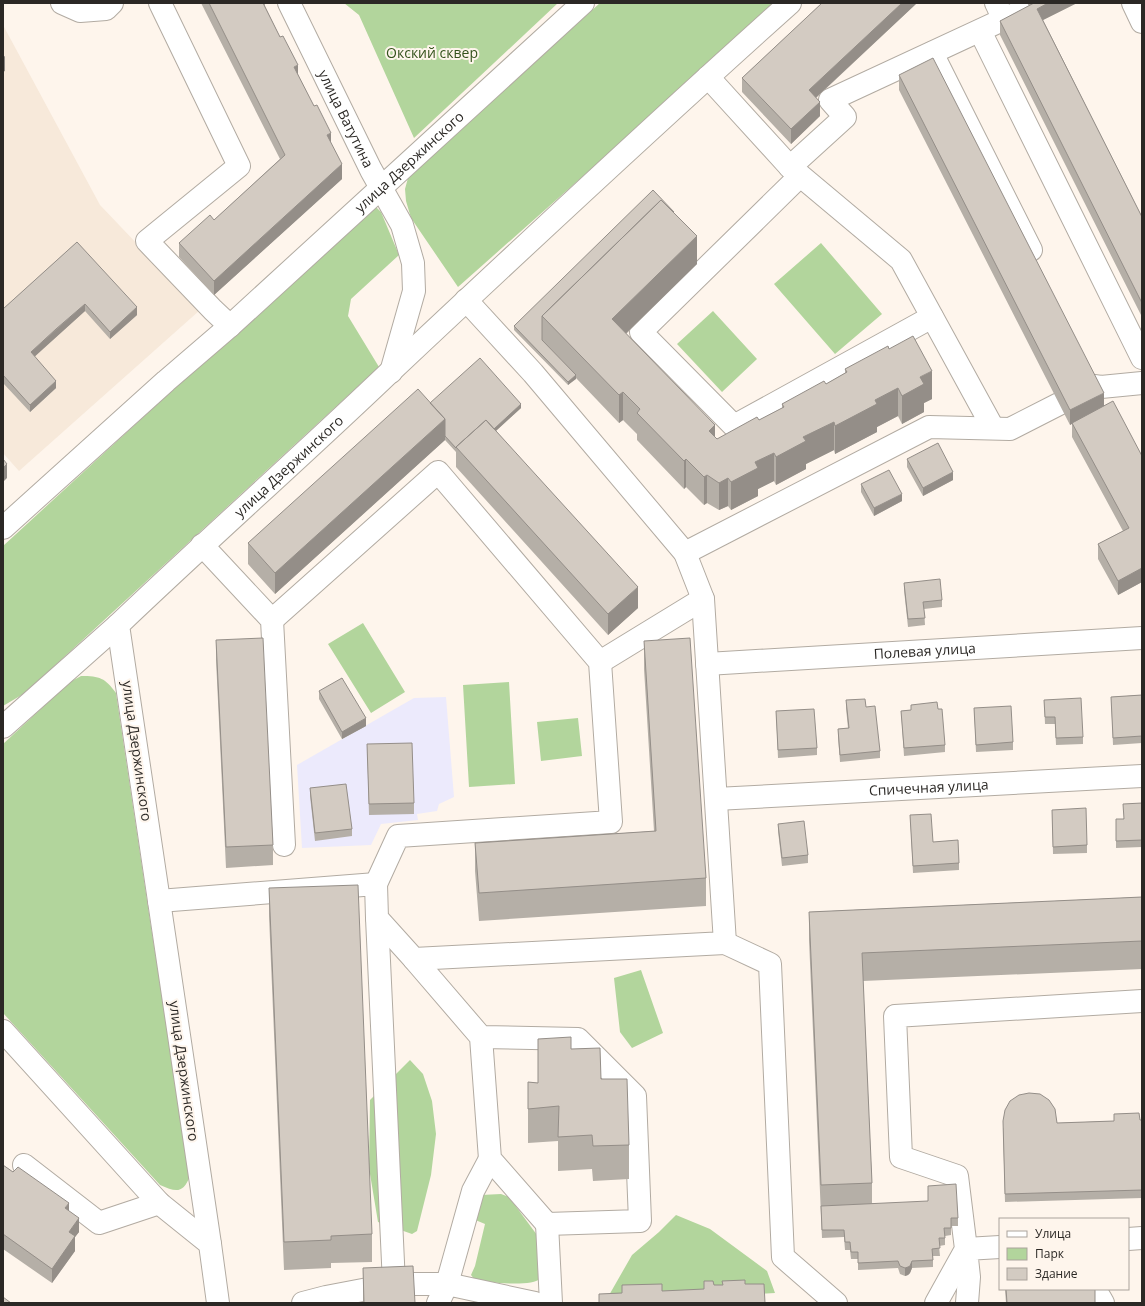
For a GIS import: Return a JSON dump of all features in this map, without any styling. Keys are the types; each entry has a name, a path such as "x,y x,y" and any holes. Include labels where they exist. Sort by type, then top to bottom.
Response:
{"street":[{"path":"62,3 80,11 106,9 112,3"},
{"path":"160,3 239,166 147,241 212,310 230,326"},
{"name":"улица Ватутина","path":"289,3 381,188 402,225 413,263 414,291 390,372"},
{"name":"улица Дзержинского","path":"3,528 166,381 230,326 583,3"},
{"name":"улица Дзержинского","path":"218,1303 118,625 466,300 790,3"},
{"path":"1132,3 1142,22"},
{"path":"932,317 734,426 641,332 795,172 845,117 830,100 980,31 1000,11 1030,8"},
{"path":"980,31 1142,358"},
{"path":"932,53 1042,270"},
{"path":"708,77 795,172 902,260 993,428"},
{"path":"466,300 533,373 685,553 703,599 725,943"},
{"path":"1095,380 1142,383"},
{"path":"685,553 928,427 1010,429 1059,404"},
{"path":"272,620 438,472 600,662 611,822 398,836 376,884 394,1284"},
{"path":"202,545 272,620 284,845"},
{"path":"600,662 703,599"},
{"path":"3,727 118,625"},
{"name":"Полевая улица","path":"707,664 1142,638"},
{"name":"Спичечная улица","path":"716,799 1142,776"},
{"path":"159,901 376,884"},
{"path":"377,918 481,1037 490,1159 473,1191 447,1284 438,1303"},
{"path":"414,960 725,943 770,964 783,1257 836,1303"},
{"path":"967,1303 968,1277 966,1249 957,1176 901,1157 895,1016 1142,1001"},
{"path":"3,1031 158,1203 210,1244"},
{"path":"481,1037 578,1039 635,1096 640,1221 547,1224"},
{"path":"490,1159 547,1224 551,1303"},
{"path":"24,1165 99,1223 158,1203"},
{"path":"1129,1239 1142,1238"},
{"path":"966,1249 999,1247"},
{"path":"936,1303 966,1249"},
{"path":"303,1303 394,1284 447,1284 535,1303"},
{"path":"1096,1290 1103,1303"}],"shaded area":[{"path":"3,25 100,205 200,310 19,471 3,453"},
{"path":"446,697 454,797 439,804 437,811 417,814 418,820 381,824 371,845 302,848 297,765 414,698"}],"green space":[{"name":"Окский сквер","path":"344,3 558,3 414,138 359,15"},
{"path":"600,3 774,3 644,122 458,287 411,218 406,201 405,189 408,178 416,169"},
{"path":"374,205 381,212 399,255 351,299 348,316 379,367 25,693 3,706 3,546"},
{"path":"821,243 882,314 835,354 774,284"},
{"path":"713,311 757,359 722,392 677,344"},
{"path":"363,623 405,692 371,713 328,644"},
{"path":"81,676 98,677 109,684 116,693 190,1176 185,1186 178,1190 160,1185 3,1013 3,744 70,682"},
{"path":"509,682 515,784 469,787 463,685"},
{"path":"578,718 582,756 541,761 537,722"},
{"path":"641,970 663,1033 632,1048 620,1032 614,978"},
{"path":"410,1060 423,1074 432,1101 436,1134 431,1175 417,1231 412,1234 378,1222 369,1168 370,1100"},
{"path":"501,1194 509,1197 537,1235 541,1278 536,1281 519,1284 499,1283 475,1280 471,1275 475,1266 485,1224 473,1219 481,1195"},
{"path":"676,1215 710,1229 767,1271 775,1293 630,1301 608,1297 632,1255"}],"building":[{"path":"209,3 263,3 280,37 283,36 298,65 294,67 314,106 317,105 331,133 327,135 342,164 214,281 179,243 210,215 214,220 285,155"},
{"path":"822,3 902,3 809,90 820,102 791,129 742,78"},
{"path":"1034,3 1048,3 1037,9 1142,217 1142,303 1000,21"},
{"path":"933,58 1104,393 1070,410 899,75"},
{"path":"653,190 674,212 661,200 542,316 542,340 576,375 568,382 514,326"},
{"path":"661,200 697,236 612,319 715,425 709,431 717,439 757,417 759,420 784,407 782,404 824,381 826,384 847,372 845,369 888,346 889,349 913,336 932,371 920,377 924,384 902,396 898,388 875,400 877,404 835,426 834,422 803,437 806,441 776,457 774,453 755,462 758,468 731,482 728,478 719,483 707,475 704,477 686,459 684,461 637,413 640,409 623,392 619,395 542,316"},
{"path":"77,242 137,307 110,332 85,304 56,329 31,352 56,381 30,405 3,375 3,309"},
{"path":"480,358 521,404 494,429 486,420 456,448 445,436 445,419 430,403"},
{"path":"418,389 445,419 275,573 248,543"},
{"path":"1113,401 1142,456 1142,568 1118,581 1098,544 1129,528 1072,423"},
{"path":"486,420 638,587 608,614 456,447"},
{"path":"938,443 953,472 923,488 907,459"},
{"path":"3,459 7,464 3,468"},
{"path":"889,470 902,494 874,508 861,484"},
{"path":"940,579 942,600 923,602 925,618 908,619 904,583"},
{"path":"263,638 273,845 226,847 216,640"},
{"path":"690,638 706,878 479,893 475,843 656,831 644,641"},
{"path":"342,678 366,718 342,732 319,691"},
{"path":"1142,695 1142,736 1113,738 1111,697"},
{"path":"1081,698 1083,737 1056,738 1055,717 1045,717 1044,700"},
{"path":"865,699 866,707 875,706 880,751 840,755 838,729 849,728 846,700"},
{"path":"937,702 938,709 942,709 945,745 904,748 901,711 911,710 911,705"},
{"path":"1011,706 1013,742 976,745 974,708"},
{"path":"814,709 817,748 778,750 776,711"},
{"path":"412,743 414,803 369,804 367,744"},
{"path":"346,784 352,829 315,833 310,788"},
{"path":"1142,803 1142,840 1116,841 1116,819 1124,819 1123,804"},
{"path":"1086,808 1087,845 1053,847 1052,810"},
{"path":"931,814 933,842 958,840 959,863 913,866 910,815"},
{"path":"804,821 808,855 782,858 778,824"},
{"path":"358,885 372,1234 331,1236 331,1240 284,1242 269,888"},
{"path":"1142,897 1142,941 862,953 872,1183 821,1185 809,912"},
{"path":"571,1037 571,1049 600,1048 601,1079 627,1079 629,1145 593,1146 592,1135 558,1137 559,1106 528,1109 528,1082 538,1083 538,1039"},
{"path":"1029,1093 1040,1094 1049,1100 1055,1109 1057,1123 1114,1121 1114,1114 1139,1113 1140,1120 1142,1120 1142,1190 1005,1194 1003,1121 1005,1110 1010,1101 1019,1095"},
{"path":"3,1165 13,1172 18,1167 69,1203 65,1208 79,1218 69,1232 75,1236 52,1269 3,1234"},
{"path":"956,1184 958,1218 951,1218 951,1228 944,1228 945,1238 939,1238 940,1248 932,1249 933,1260 912,1261 910,1266 905,1268 900,1266 898,1261 858,1263 858,1252 851,1252 850,1242 845,1242 844,1230 822,1230 821,1206 928,1201 928,1186"},
{"path":"413,1266 415,1303 364,1303 363,1268"},
{"path":"745,1280 745,1284 764,1284 765,1303 599,1303 599,1294 622,1293 622,1285 662,1284 662,1291 704,1289 704,1281 713,1281 714,1285 723,1285 722,1281"},
{"path":"1006,1290 1095,1290 1095,1303 1007,1303"},
{"path":"3,1297 11,1303 3,1303"}]}
